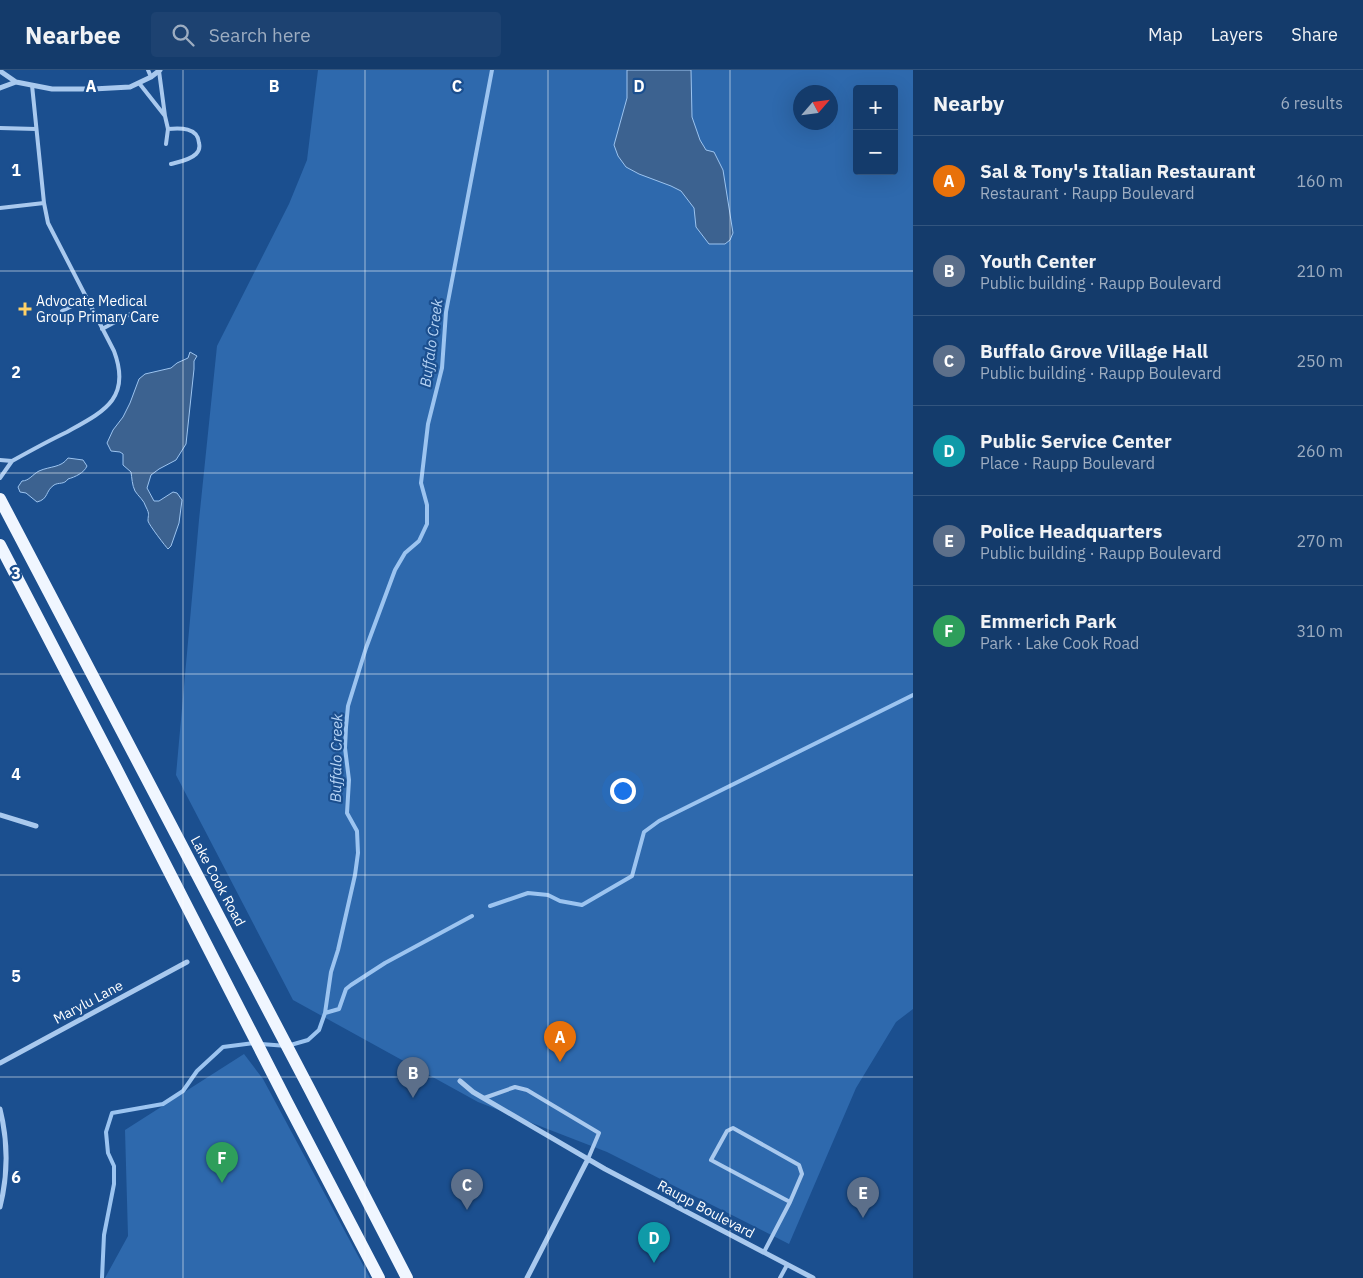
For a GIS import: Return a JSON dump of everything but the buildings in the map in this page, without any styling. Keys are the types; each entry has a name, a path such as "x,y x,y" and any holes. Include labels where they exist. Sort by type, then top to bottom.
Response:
{"main road":[{"name":"Lake Cook Road","path":"0,499 407,1278"},
{"path":"0,545 379,1278"}],"street":[{"path":"0,71 16,82 52,89 94,89 130,87 151,77 159,70"},
{"path":"0,88 16,82"},
{"path":"0,815 36,826"},
{"name":"Marylu Lane","path":"0,1063 187,962"},
{"name":"Raupp Boulevard","path":"460,1081 484,1098 588,1160 813,1278"},
{"path":"0,1109 7,1158 5,1187 0,1207"},
{"path":"0,1158 7,1158"},
{"path":"527,1278 588,1160"}],"lane":[{"path":"148,70 151,77"},
{"path":"159,70 168,129 166,144"},
{"path":"139,83 165,116"},
{"path":"0,478 12,461 96,416 111,402 119,383 120,371 114,351 51,230 44,203 32,85"},
{"path":"0,128 36,129"},
{"path":"168,129 186,129 196,134 199,140 199,151 196,155 171,164"},
{"path":"0,208 44,203"},
{"path":"62,311 86,298"},
{"path":"102,329 132,313"},
{"path":"0,460 12,461"},
{"path":"484,1098 515,1087 527,1090 599,1133 588,1160"},
{"path":"764,1252 790,1202 802,1174 799,1165 733,1128 727,1131 711,1160 790,1202"},
{"path":"780,1278 787,1264"}],"shaded area":[{"path":"318,70 913,70 913,1009 896,1022 856,1088 789,1244 607,1152 478,1102 293,1000 176,775 217,346 289,204 307,160"},
{"path":"627,70 691,70 692,117 700,140 706,150 714,152 723,170 733,233 730,240 725,244 709,244 696,227 694,208 681,191 626,167 618,156 614,145 627,98"},
{"path":"190,352 197,356 194,361 186,444 176,460 151,475 147,488 154,501 159,501 173,492 177,493 182,500 179,523 171,546 168,549 148,521 148,512 144,502 134,489 131,472 123,465 123,454 111,451 107,443 130,403 139,379 145,374 171,368 188,358"},
{"path":"68,458 83,460 87,466 84,471 65,482 54,485 41,501 37,502 26,493 20,492 18,487 22,481 29,479 43,469 62,464"},
{"path":"244,1054 263,1079 370,1278 105,1278 128,1236 125,1130"}],"waterway":[{"name":"Buffalo Creek","path":"261,1044 287,1046 308,1040 319,1030 325,1013 331,972 338,950 355,875 358,853 357,831 347,813 349,780 345,748 348,706 366,648 395,570 405,553 419,541 427,524 427,505 421,483 428,424 442,368 446,312 492,70"},
{"path":"490,906 528,893 548,895 560,901 582,905 632,876 644,832 659,821 913,695"},
{"path":"325,1013 339,1009 346,989 351,985 385,963 472,916"},
{"name":"Buffalo Creek","path":"102,1278 104,1235 114,1184 114,1166 108,1153 106,1132 112,1113 163,1104 183,1091 197,1071 223,1047 254,1043"}],"place":[{"name":"Advocate Medical Group Primary Care","path":"25,309"},
{"name":"Sal & Tony's Italian Restaurant","path":"560,1062"},
{"name":"Youth Center","path":"413,1098"},
{"name":"Emmerich Park","path":"222,1183"},
{"name":"Buffalo Grove Village Hall","path":"467,1210"},
{"name":"Police Headquarters","path":"863,1218"},
{"name":"Public Service Center","path":"654,1263"}]}
